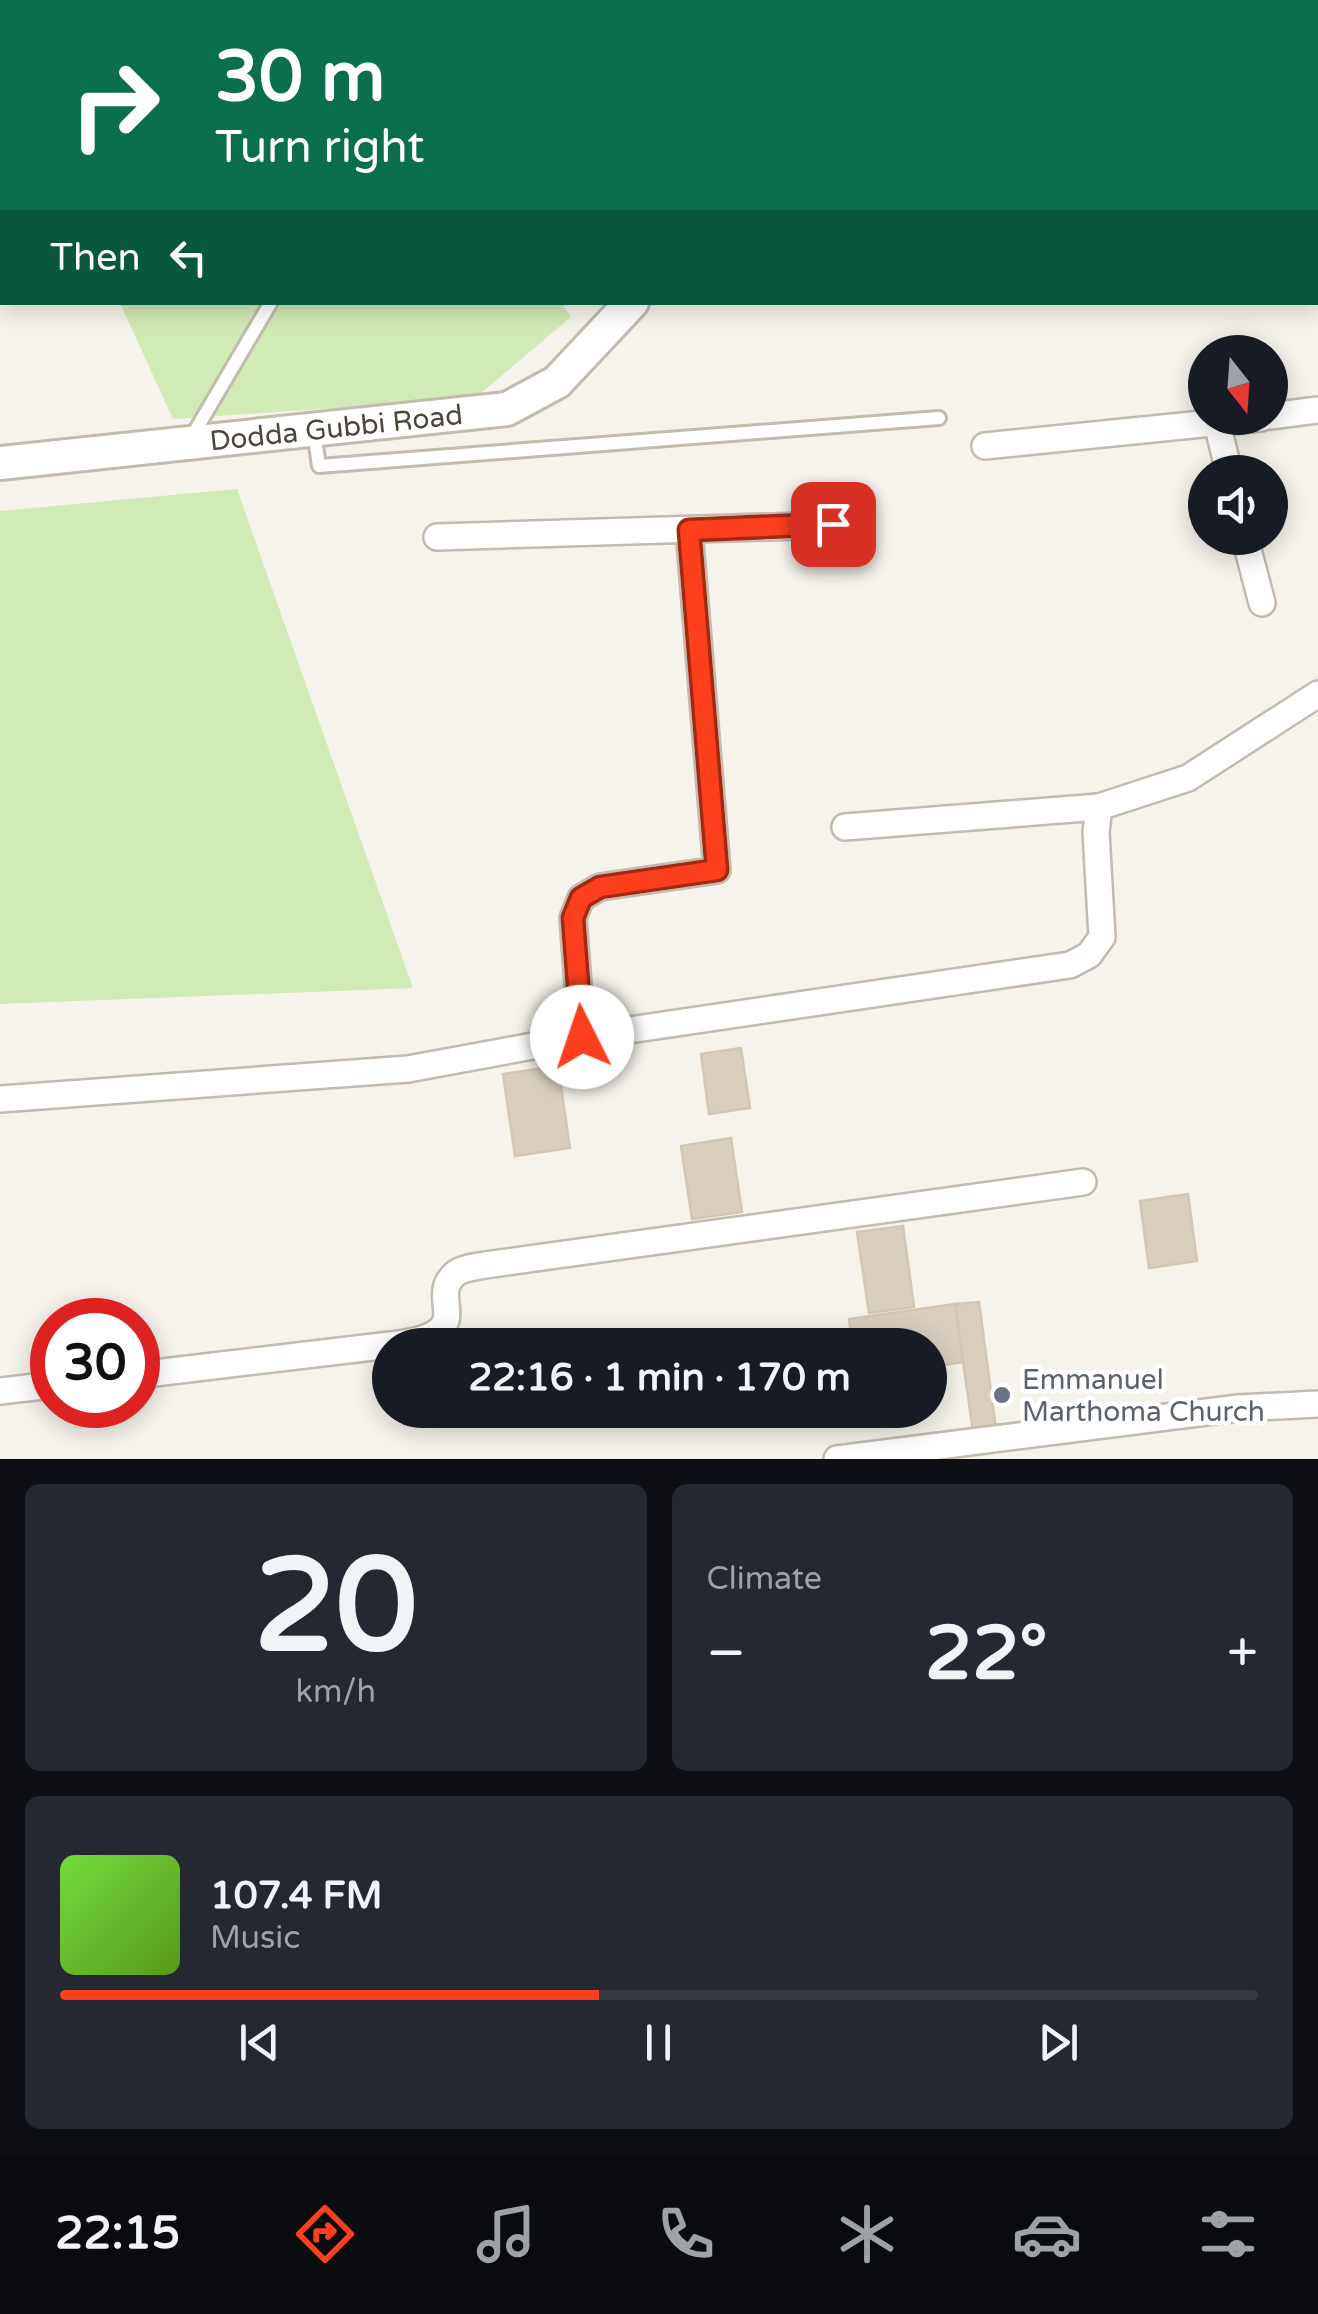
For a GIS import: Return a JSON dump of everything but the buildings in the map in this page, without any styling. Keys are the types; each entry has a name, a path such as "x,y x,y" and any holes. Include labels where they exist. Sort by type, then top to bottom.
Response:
{"street":[{"name":"Dodda Gubbi Road","path":"0,463 508,408 557,382 629,305"},
{"path":"1288,414 1318,410"},
{"path":"985,446 1188,426"},
{"path":"437,537 833,524"},
{"path":"582,1037 573,918 581,898 600,887 717,870 689,530"},
{"path":"1250,555 1262,603"},
{"path":"844,827 1099,807 1188,778 1318,694"},
{"path":"0,1099 408,1069 582,1037 1070,965 1089,955 1102,937 1096,832 1099,807"},
{"path":"442,1328 447,1322 446,1290 450,1278 460,1271 485,1265 1083,1182"},
{"path":"160,1372 372,1347"},
{"path":"0,1391 30,1388"},
{"path":"837,1459 1238,1408 1318,1404"}],"lane":[{"path":"188,443 269,305"},
{"path":"314,429 319,466 938,418"}],"green space":[{"path":"121,305 563,305 571,317 474,399 173,419"},
{"path":"237,489 413,988 0,1004 0,511"}],"place":[{"name":"Emmanuel Marthoma Church","path":"1002,1395"}],"route":[{"path":"582,1037 573,918 581,898 600,887 717,870 689,530 833,524"}]}
